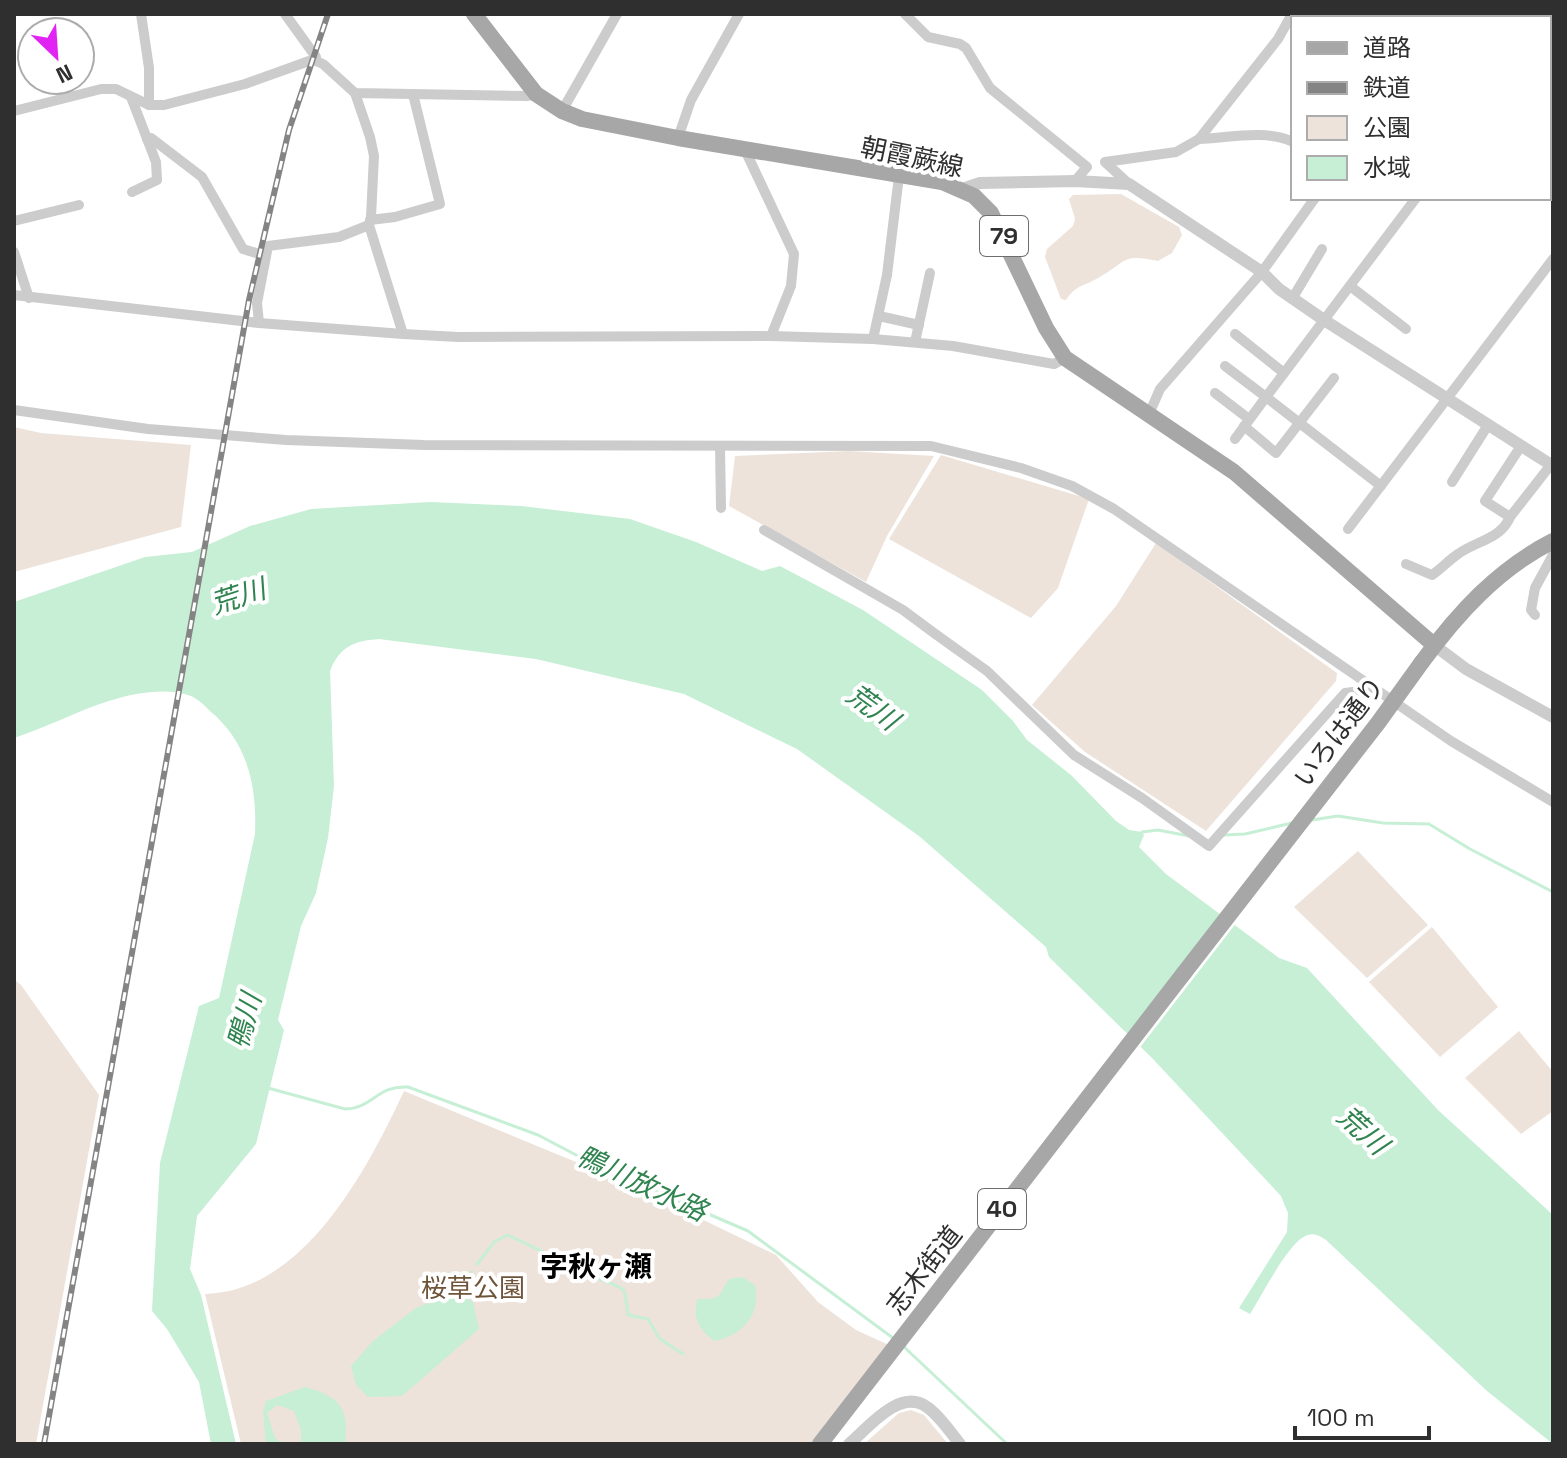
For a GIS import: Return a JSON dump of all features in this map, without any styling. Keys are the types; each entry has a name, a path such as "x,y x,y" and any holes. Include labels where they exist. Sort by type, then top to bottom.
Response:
{"main road":[{"name":"朝霞蕨線","path":"474,14 536,94 562,111 594,123 942,182 962,189 982,202 996,220 1046,328 1065,358 1243,479 1434,645"},
{"name":"いろは通り","path":"1184,973 1462,612 1505,572 1553,541"},
{"name":"志木街道","path":"820,1444 1184,973"}],"street":[{"path":"141,14 149,68 149,105"},
{"path":"285,14 316,61"},
{"path":"562,111 617,14"},
{"path":"678,138 691,100 739,14"},
{"path":"905,14 928,37 966,48 990,88 1087,167"},
{"path":"1075,181 1087,167 1176,152 1199,139 1278,39 1292,14"},
{"path":"14,111 101,89 116,89 149,105 181,102 309,61 323,64 355,93 370,137 374,156 369,222 403,334"},
{"path":"355,93 536,94"},
{"path":"259,323 257,303 268,246 339,237 369,222 440,204 413,94"},
{"path":"131,97 156,162 157,180 132,192"},
{"path":"1199,139 1256,136 1284,137 1291,141"},
{"path":"147,139 151,138 202,177 243,249 266,256"},
{"path":"745,150 794,254 791,286 771,336"},
{"path":"1105,162 1129,184 1262,272 1292,299 1552,464 1499,534 1460,553 1432,575 1406,564"},
{"path":"873,339 899,176"},
{"path":"962,189 980,183 1075,181 1129,184"},
{"path":"1149,414 1160,389 1262,272 1314,200"},
{"path":"1235,439 1414,200"},
{"path":"14,221 79,205"},
{"path":"1292,299 1322,249"},
{"path":"14,252 29,298"},
{"path":"1348,529 1553,259"},
{"path":"915,342 930,273"},
{"path":"1350,286 1406,329"},
{"path":"14,295 259,323 403,334 542,338 771,336 873,339 953,346 1054,364 1065,358"},
{"path":"879,316 919,325"},
{"path":"1235,334 1284,373"},
{"path":"1225,366 1381,486"},
{"path":"1215,393 1276,453 1334,378"},
{"path":"14,410 148,429 286,440 424,445 931,446 997,461 1092,495 1144,527 1451,741 1553,802"},
{"path":"1452,482 1488,425"},
{"path":"720,446 721,508"},
{"path":"1510,517 1485,501 1521,446"},
{"path":"764,530 914,618 987,671 1074,755 1209,846 1345,693 1376,689"},
{"path":"1535,615 1531,610 1531,601 1553,555"},
{"path":"1434,645 1466,669 1553,717"},
{"path":"849,1444 899,1403 908,1400 925,1405 960,1444"}],"green space":[{"path":"1121,194 1179,227 1182,235 1172,253 1158,261 1125,260 1077,288 1066,300 1061,299 1045,257 1047,249 1073,226 1075,219 1069,199 1073,195"},
{"path":"14,427 41,433 191,445 181,527 14,572"},
{"path":"849,451 934,456 887,536 866,582 729,506 735,456"},
{"path":"941,455 1089,499 1058,588 1031,618 889,539"},
{"path":"1156,543 1337,673 1336,681 1206,831 1085,752 1032,705 1116,606"},
{"path":"1358,851 1428,925 1367,978 1294,907"},
{"path":"1432,927 1498,1007 1440,1057 1369,982"},
{"path":"14,979 99,1095 36,1444 14,1444"},
{"path":"1519,1031 1553,1072 1553,1111 1521,1134 1465,1078"},
{"name":"桜草公園","path":"404,1091 627,1183 776,1255 818,1302 856,1330 889,1345 813,1444 241,1444 205,1294 240,1288 273,1272 302,1249 328,1221 351,1189"},
{"path":"911,1410 924,1415 948,1444 864,1444 899,1413"}],"water":[{"path":"430,502 521,506 630,519 696,542 762,571 780,566 863,610 982,690 1027,740 1071,775 1116,821 1129,830 1142,832 1144,835 1139,847 1166,874 1279,958 1307,968 1438,1110 1553,1215 1553,1444 1487,1391 1320,1236 1308,1235 1293,1247 1250,1314 1239,1308 1287,1232 1288,1213 1281,1196 1152,1058 1049,957 1046,947 919,836 797,749 684,694 536,659 379,639 349,646 338,656 330,671 334,786 328,838 316,893 301,926 278,1020 284,1030 256,1144 197,1216 190,1269 201,1295 236,1444 211,1444 199,1382 167,1329 152,1311 160,1163 199,1006 219,998 255,834 252,782 241,751 223,724 199,701 182,693 152,692 121,697 14,738 14,602 145,557 192,552 250,526 311,509"},
{"path":"742,1277 755,1285 752,1314 741,1329 714,1341 698,1322 697,1299 715,1298 729,1279"},
{"path":"458,1292 473,1302 479,1329 402,1396 368,1397 356,1385 351,1366 373,1341 416,1308"},
{"path":"305,1387 334,1399 340,1405 346,1421 345,1444 301,1444 301,1430 294,1411 277,1405 267,1413 275,1438 283,1444 266,1444 263,1412 266,1401"}],"pier":[{"path":"1224,912 1237,922 1138,1050 1126,1039"}],"waterway":[{"path":"1312,820 1338,816 1383,823 1429,824 1553,892"},
{"path":"1225,835 1245,834 1292,823"},
{"path":"1142,832 1158,830 1189,836"},
{"name":"鴨川放水路","path":"268,1088 345,1109 362,1105 389,1090 408,1087 538,1135 597,1166 748,1231 893,1338"},
{"path":"477,1264 495,1241 508,1235 581,1270"},
{"path":"458,1292 471,1272"},
{"path":"597,1278 623,1289 628,1315 648,1319 660,1339 683,1354"},
{"name":"鴨川放水路","path":"902,1345 1007,1444"}],"railway":[{"path":"44,1444 249,300 289,130 328,14"}],"district":[{"name":"字秋ヶ瀬","path":"596,1266"}],"water label":[{"name":"荒川","path":"238,596"},
{"name":"荒川","path":"873,707"},
{"name":"鴨川","path":"244,1021"},
{"name":"荒川","path":"1363,1130"}]}
